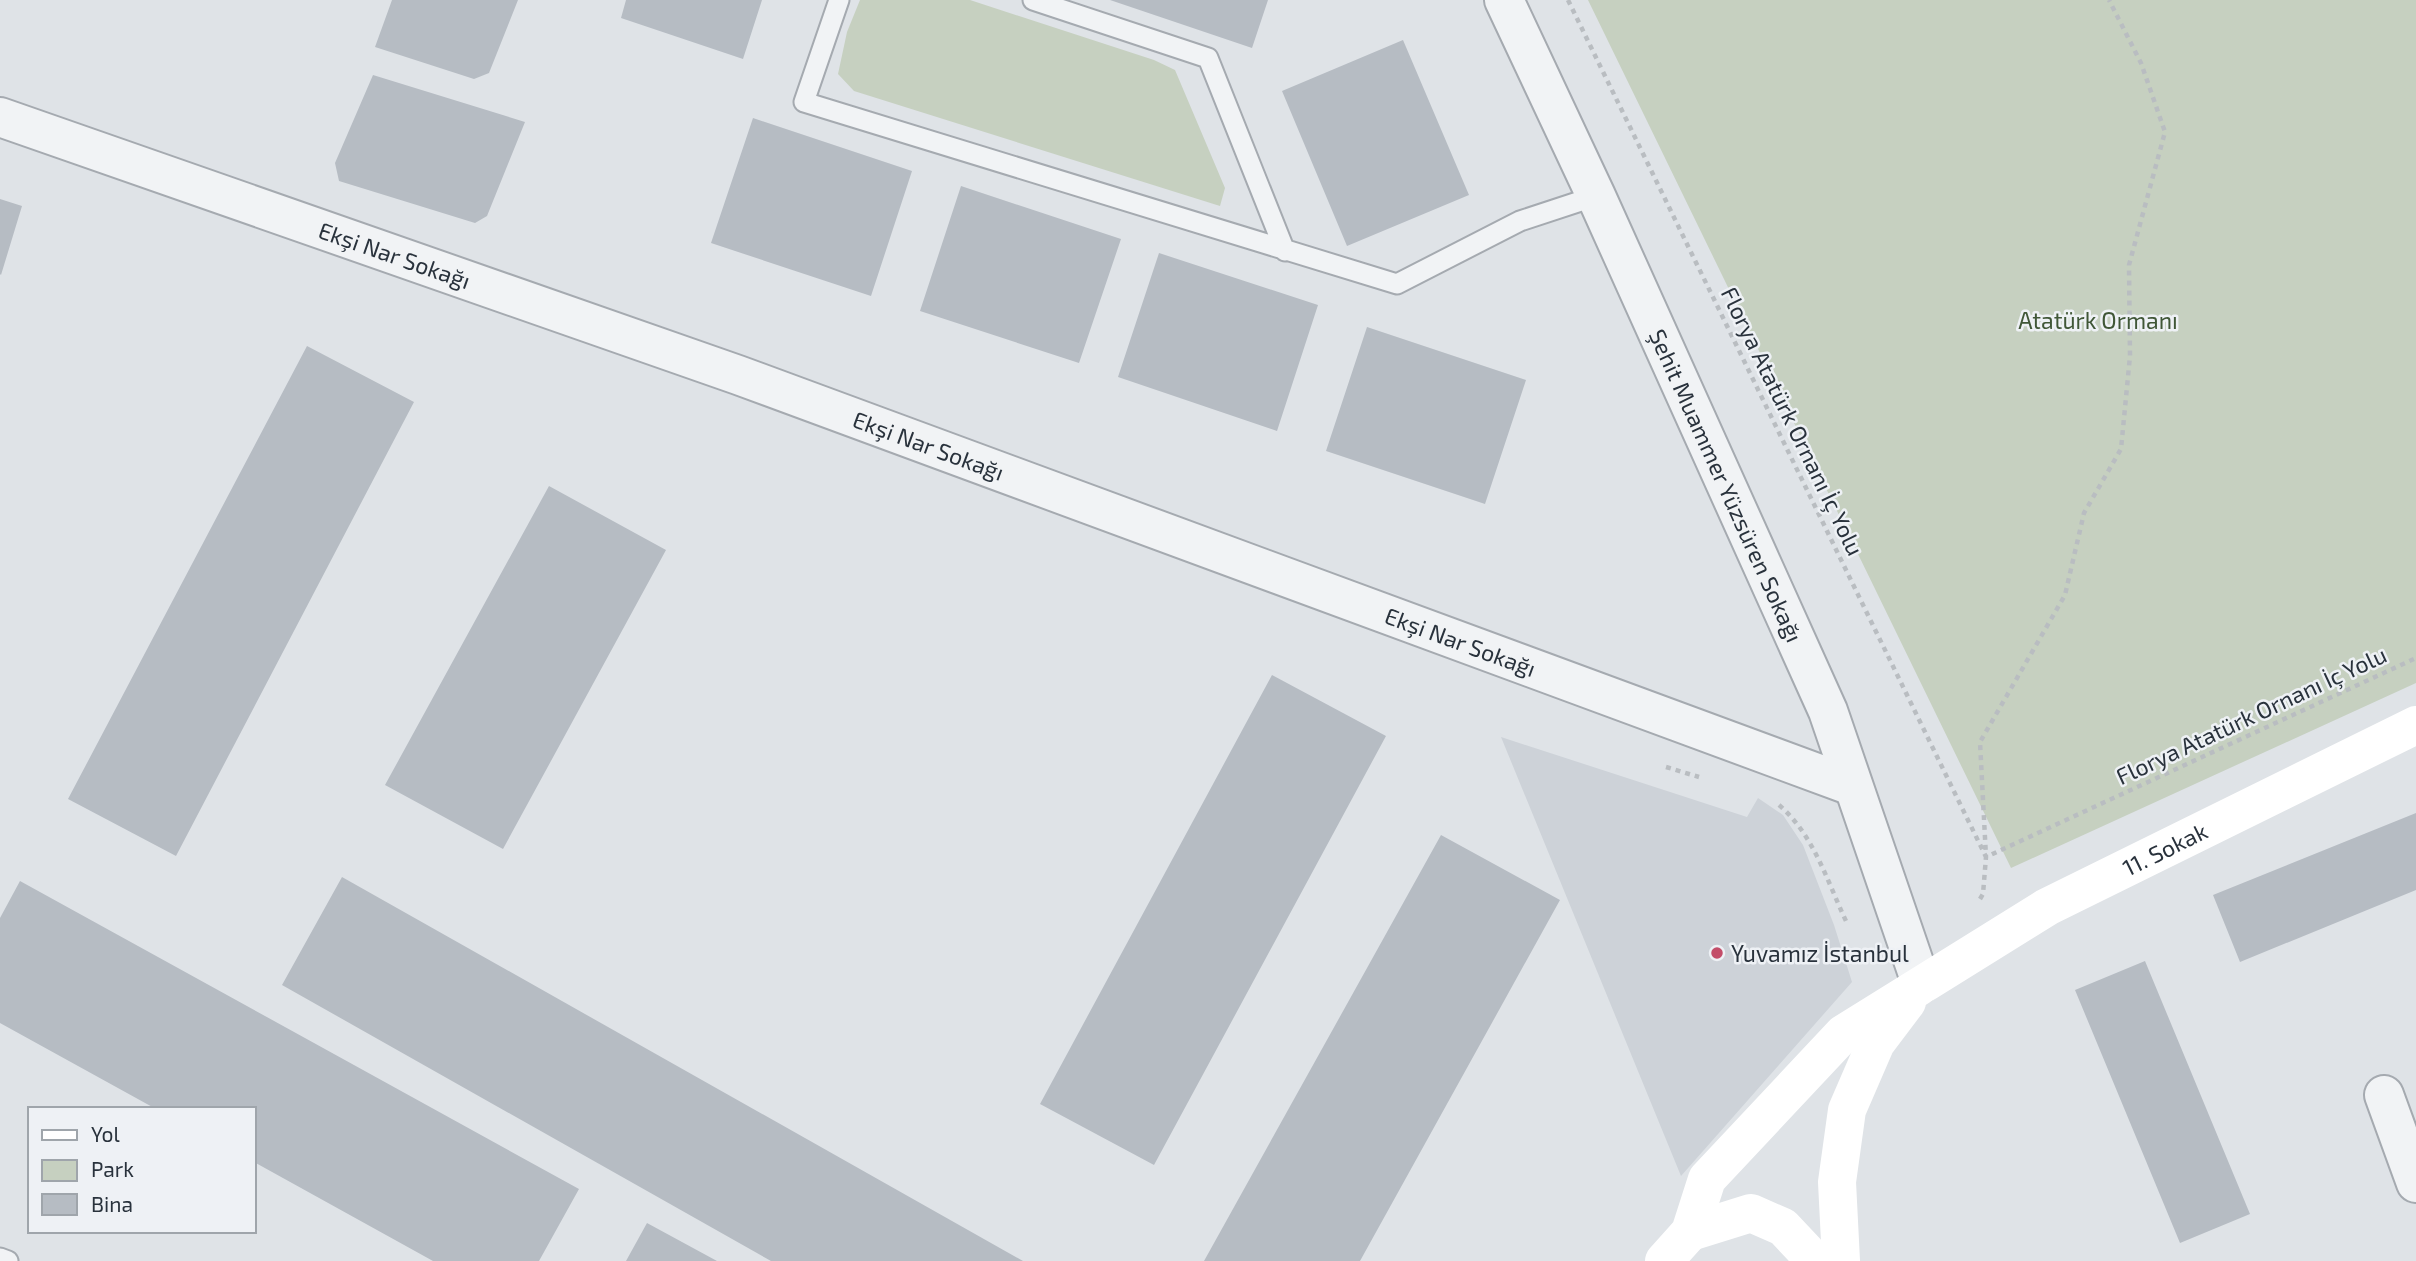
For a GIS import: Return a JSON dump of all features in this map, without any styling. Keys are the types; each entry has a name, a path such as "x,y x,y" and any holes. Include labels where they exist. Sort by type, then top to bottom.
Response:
{"street":[{"name":"Şehit Muammer Yüzsüren Sokağı","path":"1504,0 1596,195 1828,711 1921,983"},
{"name":"Ekşi Nar Sokağı","path":"0,117 751,380 1852,786"},
{"name":"11. Sokak","path":"1690,1232 1707,1179 1843,1034 2047,907 2416,725"},
{"path":"1842,1261 1837,1182 1847,1111 1876,1043 1921,983"},
{"path":"2384,1095 2416,1183"},
{"path":"1664,1261 1690,1232 1751,1213 1783,1227 1815,1261"}],"lane":[{"path":"839,0 804,102 1397,284 1520,221 1596,195"},
{"path":"1033,0 1208,58 1285,251"},
{"path":"0,1258 8,1261"}],"path":[{"name":"Florya Atatürk Ornanı İç Yolu","path":"1568,0 1986,857 2416,658"},
{"path":"1975,905 1983,894 1986,857 1980,742 2065,595 2084,513 2120,449 2130,356 2129,265 2165,132 2141,63 2109,0"},
{"path":"1666,767 1703,778"},
{"path":"1772,799 1795,818 1808,838 1846,921"}],"shaded area":[{"name":"Yuvamız İstanbul","path":"1501,737 1747,817 1758,798 1783,815 1803,845 1834,925 1852,982 1681,1176"}],"green space":[{"path":"860,0 970,0 1154,60 1175,70 1225,188 1220,206 854,91 838,74 847,32"},
{"name":"Atatürk Ormanı","path":"1588,0 2416,0 2416,683 2011,868"}],"building":[{"path":"392,0 518,0 489,73 474,79 375,47"},
{"path":"626,0 762,0 743,59 621,18"},
{"path":"1110,0 1268,0 1252,48"},
{"path":"1403,40 1469,195 1347,246 1282,91"},
{"path":"373,75 525,122 487,216 475,223 339,181 335,163"},
{"path":"753,118 912,171 871,296 711,243"},
{"path":"961,186 1121,239 1079,363 920,311"},
{"path":"0,199 22,206 1,275 0,274"},
{"path":"1159,253 1318,305 1277,431 1118,377"},
{"path":"1367,327 1526,380 1485,504 1326,451"},
{"path":"307,346 414,402 176,856 68,799"},
{"path":"549,486 666,550 503,849 385,785"},
{"path":"1272,675 1386,736 1154,1165 1040,1104"},
{"path":"2416,813 2416,890 2240,962 2213,895"},
{"path":"1441,835 1560,900 1360,1261 1204,1261"},
{"path":"342,877 1023,1261 771,1261 282,985"},
{"path":"20,881 579,1189 539,1261 433,1261 256,1163 256,1107 152,1107 0,1023 0,918"},
{"path":"2145,961 2250,1214 2180,1243 2075,990"},
{"path":"647,1223 717,1261 626,1261"}],"place":[{"name":"Yuvamız İstanbul","path":"1717,953"}]}
